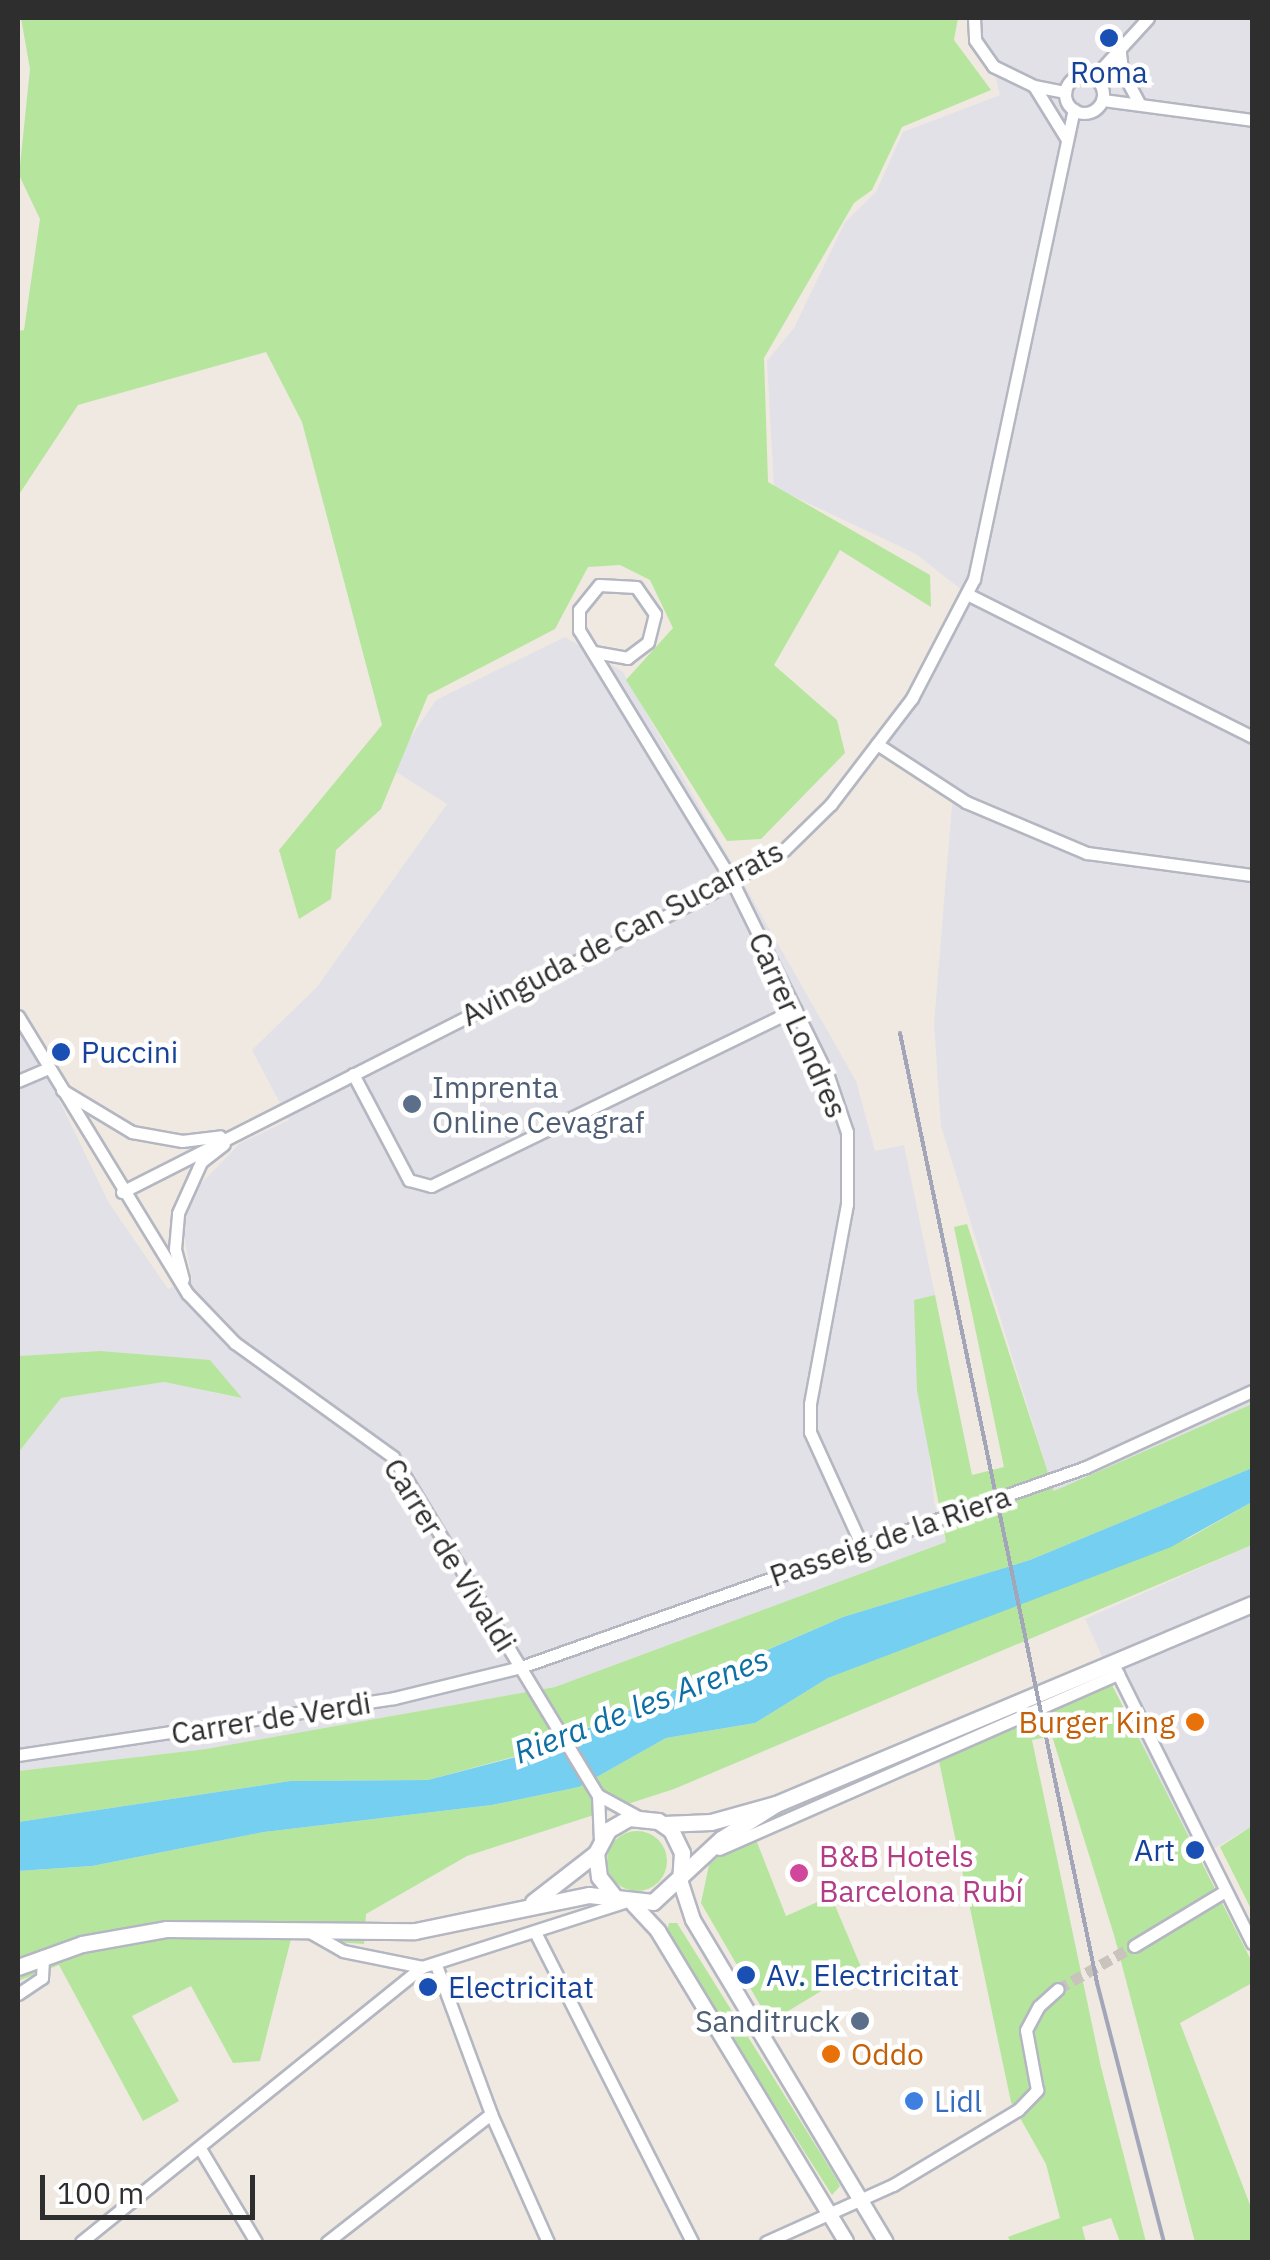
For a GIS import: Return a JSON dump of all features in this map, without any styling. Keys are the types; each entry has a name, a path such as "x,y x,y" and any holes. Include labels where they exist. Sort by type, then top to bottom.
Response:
{"main road":[{"path":"518,1911 566,1882 615,1824 638,1816 664,1824 711,1822 776,1804 1116,1669 1252,1604"},
{"path":"18,1967 43,1956 166,1928 302,1926 415,1931 580,1896 624,1901 662,1898 720,1839 776,1804"},
{"path":"664,1824 682,1853 680,1880"},
{"path":"598,1847 599,1877 624,1901"}],"street":[{"path":"974,18 975,40 993,66 1034,86 1065,92"},
{"path":"1094,77 1119,45 1148,18"},
{"path":"1119,45 1122,71 1140,105"},
{"path":"1065,92 1076,77 1094,77"},
{"path":"1094,77 1103,100"},
{"path":"1034,86 1066,138"},
{"path":"1065,92 1074,110 1090,112 1103,100"},
{"path":"1103,100 1252,120"},
{"name":"Avinguda de Can Sucarrats","path":"122,1192 732,881 808,828 912,698 968,595 1074,110"},
{"path":"614,582 636,587 654,614 648,642 627,658 594,652 579,630 585,598 614,582"},
{"path":"968,595 1252,737"},
{"name":"Carrer Londres","path":"594,652 732,881 828,1076 850,1160 810,1432 862,1546"},
{"path":"877,744 966,802 1087,853 1252,875"},
{"path":"353,1074 410,1180 431,1186 795,1009"},
{"name":"Carrer de Vivaldi","path":"18,1016 52,1082 188,1294 235,1344 393,1458 586,1778 598,1795 638,1816"},
{"path":"18,1081 46,1069"},
{"name":"Avinguda de Can Sucarrats","path":"52,1082 80,1105 157,1139 209,1138 243,1130"},
{"name":"Avinguda de Can Sucarrats","path":"188,1294 175,1248 178,1213 201,1162 243,1130"},
{"name":"Passeig de la Riera","path":"521,1667 1112,1457 1252,1391"},
{"name":"Carrer de Verdi","path":"18,1754 394,1698 521,1667"},
{"path":"692,1867 724,1845 1116,1669 1222,1893 1252,1943"},
{"path":"598,1795 598,1847"},
{"path":"680,1880 693,1920 886,2242"},
{"path":"1134,1946 1222,1893"},
{"path":"302,1926 343,1951 422,1967 536,1934 624,1901 658,1930 846,2242"},
{"path":"536,1934 692,2242"},
{"path":"18,1994 42,1978 43,1956"},
{"path":"436,1965 490,2114 548,2242"},
{"path":"81,2242 201,2150 422,1967"},
{"path":"766,2242 861,2201 994,2126 1037,2090 1026,2030 1038,2006 1058,1989"},
{"path":"327,2242 490,2114"},
{"path":"201,2150 256,2242"}],"shaded area":[{"path":"974,18 1252,18 1252,1404 1054,1492 941,1126 934,1024 953,794 877,744 912,698 968,595 916,554 774,487 767,361 794,328 845,222 876,192 903,132 1000,95 993,66 975,40"},
{"path":"565,637 623,672 856,1081 875,1151 904,1145 935,1295 914,1300 934,1502 946,1542 555,1687 206,1749 18,1771 18,1453 61,1398 164,1382 240,1398 100,1351 18,1356 18,1016 109,1203 168,1289 192,1279 183,1230 194,1191 239,1144 289,1120 252,1050 317,987 447,804 390,768 436,700"},
{"path":"1252,1545 1252,1826 1195,1860 1085,1619"}],"green space":[{"path":"21,18 958,18 954,40 991,90 902,127 872,190 854,203 764,358 768,482 930,575 931,607 840,550 774,665 837,720 845,753 761,839 727,841 626,680 673,628 650,580 620,565 588,567 555,629 428,695 381,809 336,850 331,899 299,919 279,850 382,725 302,422 266,352 78,405 18,496 18,331 24,330 40,219 19,175 30,69"},
{"path":"967,1224 1054,1491 1252,1404 1252,1468 1030,1560 843,1617 531,1752 428,1780 290,1781 18,1822 18,1771 206,1749 555,1687 946,1542 917,1390 914,1300 935,1295 972,1475 1004,1467 954,1227"},
{"path":"100,1351 210,1360 242,1398 164,1382 61,1398 18,1453 18,1356"},
{"path":"1252,1502 1252,1545 674,1789 467,1856 366,1914 364,1944 291,1939 260,2061 233,2063 191,1986 132,2016 179,2101 143,2121 59,1965 18,1981 18,1871 92,1866 264,1832 492,1805 579,1787 666,1738 755,1723 828,1678 1189,1538"},
{"path":"1107,1675 1252,1962 1252,1983 1180,2023 1252,2210 1250,2242 1195,2242 1114,1935 1052,1736 1032,1740 1101,2067 1146,2242 1120,2242 1111,2218 1082,2227 1086,2242 1011,2242 1008,2237 1060,2218 1046,2164 1011,2102 936,1747"},
{"path":"1252,1826 1252,1911 1220,1847"},
{"path":"751,1827 786,1916 831,1896 861,1967 770,2022 701,1903 709,1865"},
{"path":"637,1831 659,1839 667,1861 659,1883 637,1891 615,1883 607,1861 615,1839"},
{"path":"669,1923 677,1923 836,2178 840,2186 832,2195 666,1934"}],"water":[{"path":"1252,1468 1252,1502 1171,1547 828,1678 755,1723 666,1738 579,1787 492,1805 264,1832 92,1866 18,1871 18,1822 290,1781 428,1780 531,1753 843,1617 1030,1560"}],"tunnel":[{"path":"1058,1989 1134,1946"}],"railway":[{"path":"900,1033 1097,1983 1164,2242"}],"place":[{"name":"Roma","path":"1109,38"},
{"name":"Puccini","path":"61,1052"},
{"name":"Imprenta Online Cevagraf","path":"412,1104"},
{"name":"Burger King","path":"1195,1722"},
{"name":"Art","path":"1195,1850"},
{"name":"B&B Hotels Barcelona Rubí","path":"799,1873"},
{"name":"Av. Electricitat","path":"746,1975"},
{"name":"Electricitat","path":"428,1987"},
{"name":"Sanditruck","path":"860,2021"},
{"name":"Oddo","path":"831,2054"},
{"name":"Lidl","path":"914,2101"}],"water label":[{"name":"Riera de les Arenes","path":"641,1705"}]}
